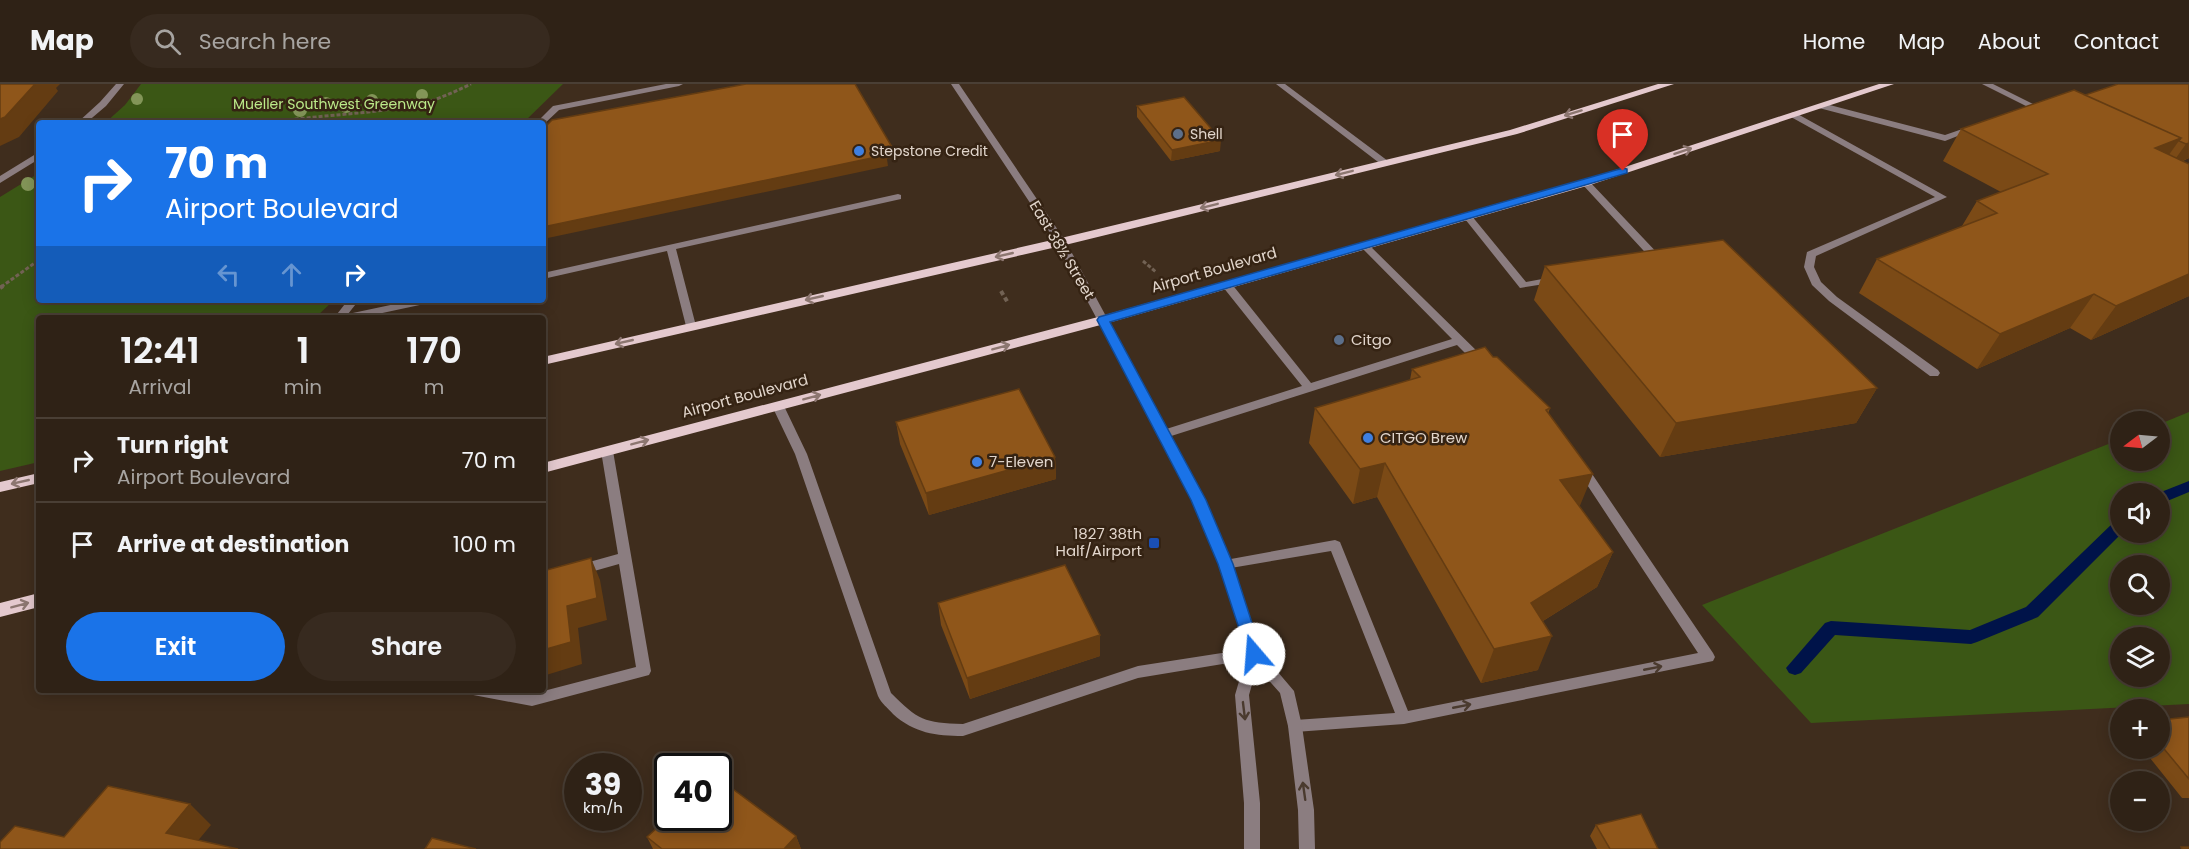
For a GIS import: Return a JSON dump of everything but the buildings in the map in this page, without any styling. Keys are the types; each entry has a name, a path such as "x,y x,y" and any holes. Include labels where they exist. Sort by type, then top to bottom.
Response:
{"main road":[{"path":"546,360 1061,242 1513,132 1669,84"},
{"name":"Airport Boulevard","path":"546,467 1103,320 1468,217 1586,183 1889,84"},
{"path":"0,487 36,479"},
{"path":"0,610 36,601"}],"street":[{"path":"84,120 103,104 120,84"},
{"path":"543,120 556,108 679,84"},
{"name":"East 38½ Street","path":"955,84 1061,242 1198,500 1225,564 1254,654 1287,691 1295,726 1306,810 1307,849"},
{"path":"1280,84 1385,163"},
{"path":"1986,84 2048,113"},
{"path":"1822,106 1945,138 1986,124"},
{"path":"2016,115 2037,108"},
{"path":"1794,115 1942,197 1811,254 1809,267 1816,283 1833,299 1934,373"},
{"path":"0,180 36,157"},
{"path":"1586,183 1659,261 1648,263"},
{"path":"546,275 898,197"},
{"path":"1468,217 1524,286 1569,278"},
{"path":"1365,246 1491,373"},
{"path":"671,249 691,327"},
{"path":"1227,285 1309,388"},
{"path":"342,315 352,303"},
{"path":"358,315 415,303"},
{"path":"1164,434 1460,340"},
{"path":"778,406 801,454 885,696 911,723 933,730 963,730 1137,672 1254,654 1242,695 1252,803 1252,849"},
{"path":"491,693 532,700 644,671 607,451"},
{"path":"1295,726 1404,718 1708,657 1585,471 1569,455"},
{"path":"1225,564 1335,545 1404,718"},
{"path":"564,575 625,557"}],"path":[{"path":"300,120 397,110 431,102 471,84"},
{"path":"0,288 36,262"},
{"path":"1002,291 1008,303"}],"green space":[{"name":"Mueller Southwest Greenway","path":"141,84 563,84 526,120 108,120 125,105"},
{"path":"36,175 36,303 331,303 318,315 36,315 36,463 0,471 0,197"},
{"path":"2189,412 2189,704 2170,705 2170,699 2110,699 2110,708 1811,723 1702,605 2110,443 2110,471 2170,471 2170,420"}],"waterway":[{"path":"2170,494 2189,486"},
{"path":"1795,668 1831,628 1971,637 2032,612 2110,536"}],"place":[{"name":"Shell","path":"1178,134"},
{"name":"Stepstone Credit","path":"859,151"},
{"name":"Citgo","path":"1339,340"},
{"name":"CITGO Brew","path":"1368,438"},
{"name":"7-Eleven","path":"977,462"},
{"name":"1827 38th Half/Airport","path":"1154,543"}],"route":[{"path":"1254,654 1225,564 1198,500 1103,320 1623,171"}]}
